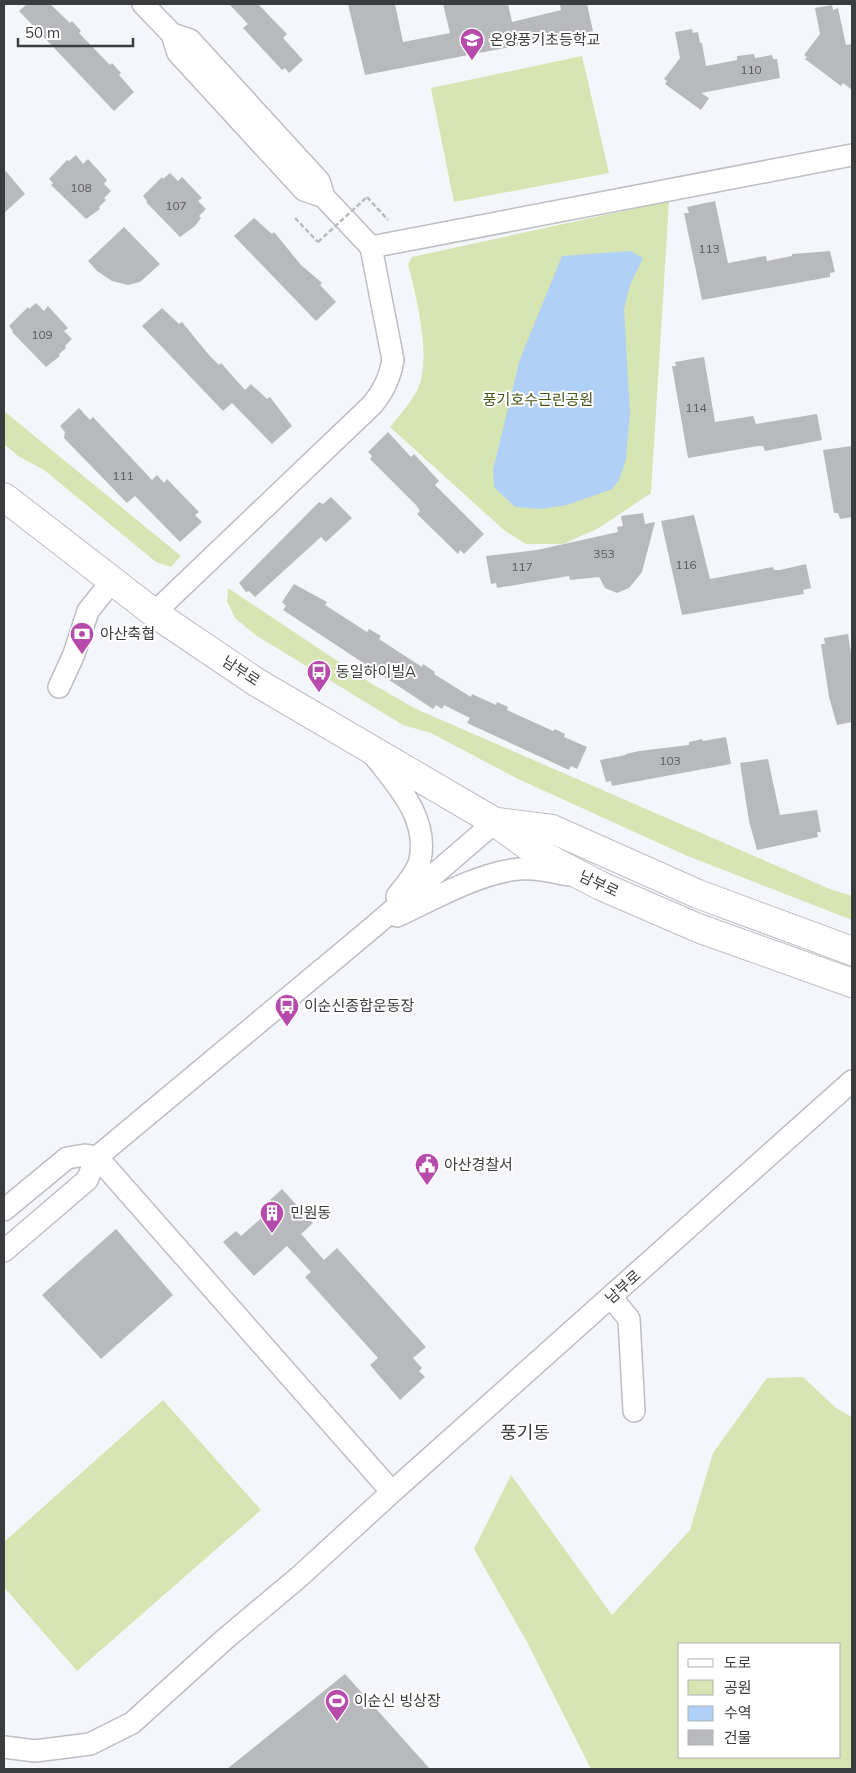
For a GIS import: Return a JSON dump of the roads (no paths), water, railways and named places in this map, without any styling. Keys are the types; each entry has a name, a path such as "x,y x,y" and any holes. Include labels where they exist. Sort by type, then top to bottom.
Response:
{"main road":[{"name":"남부로","path":"4,497 154,613 256,682 495,822 536,852 587,878 698,928 852,982"},
{"name":"남부로","path":"495,822 552,829 698,894 852,951"}],"street":[{"path":"143,4 172,34 190,40 319,180 324,197 371,247 393,360 390,377 382,393 366,412 154,613"},
{"path":"371,247 852,155"},
{"path":"59,688 74,654 88,612 112,581"},
{"path":"369,749 412,806 420,834 420,861 411,878 372,928"},
{"path":"4,1251 87,1180 97,1156 372,928 495,822"},
{"path":"372,928 474,880 513,869 543,870 587,878"},
{"name":"남부로","path":"4,1747 35,1752 90,1744 132,1723 225,1639 299,1577 852,1080"},
{"path":"4,1210 67,1158 85,1155 97,1156 392,1492"},
{"path":"611,1297 629,1318 634,1411"}],"water":[{"path":"630,251 643,258 630,285 624,309 630,412 626,459 619,480 612,489 567,505 541,509 515,507 494,487 493,470 520,359 562,256"}],"place":[{"name":"온양풍기초등학교","path":"472,61"},
{"name":"아산축협","path":"82,655"},
{"name":"동일하이빌A","path":"319,693"},
{"name":"이순신종합운동장","path":"287,1027"},
{"name":"아산경찰서","path":"427,1186"},
{"name":"민원동","path":"272,1234"},
{"name":"이순신 빙상장","path":"337,1722"}],"district":[{"name":"풍기동","path":"525,1433"}],"park label":[{"name":"풍기호수근린공원","path":"538,400"}]}
